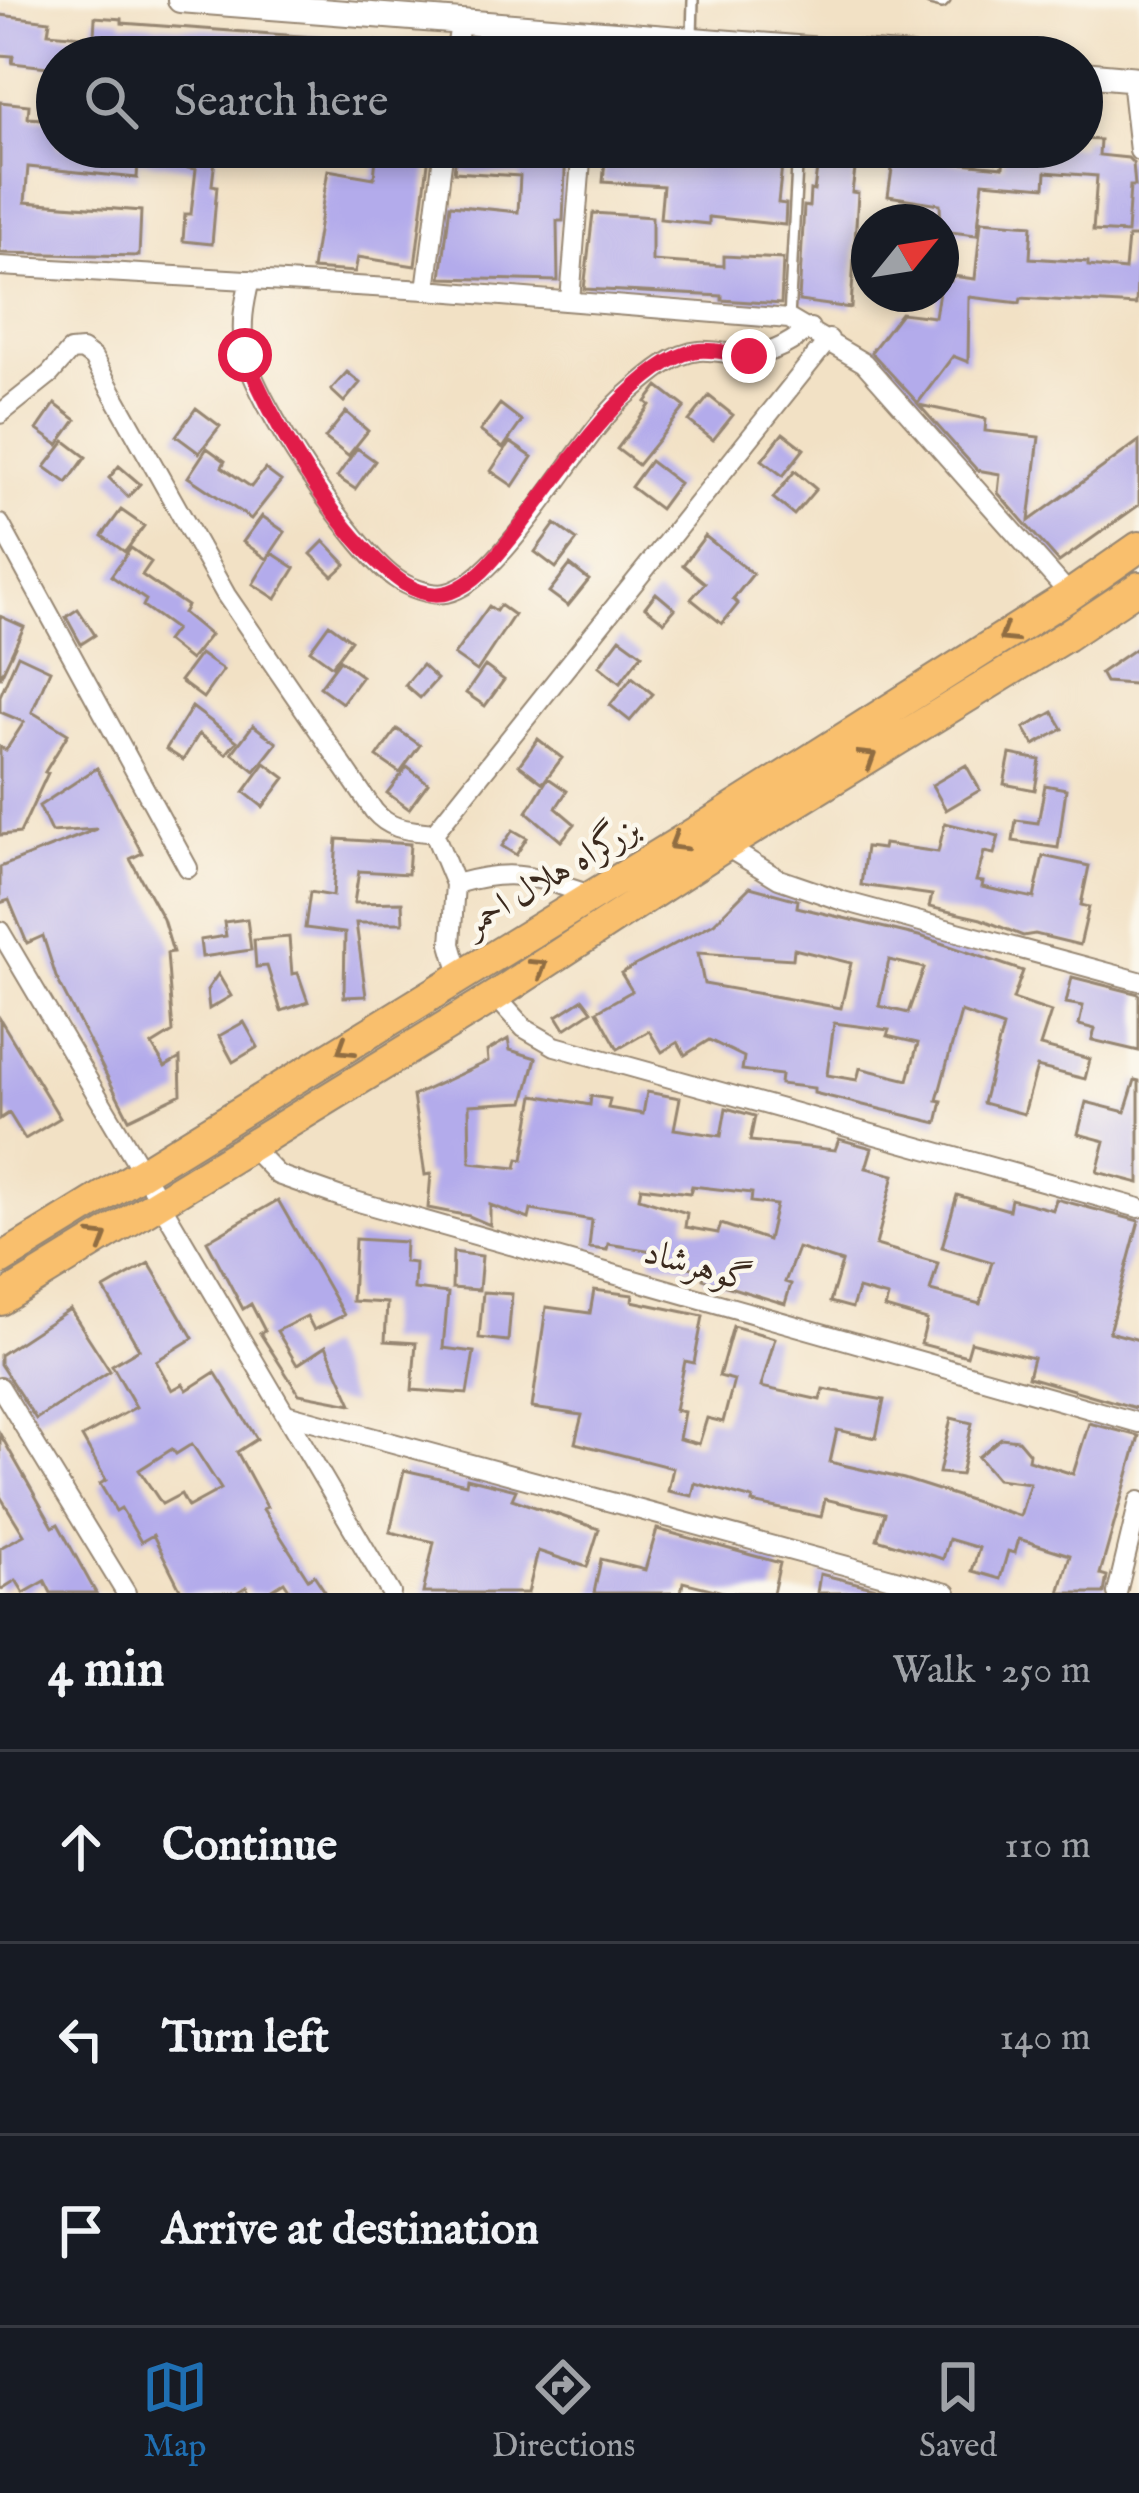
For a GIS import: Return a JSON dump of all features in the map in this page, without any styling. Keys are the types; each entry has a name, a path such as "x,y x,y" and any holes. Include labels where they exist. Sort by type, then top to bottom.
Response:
{"highway":[{"name":"بزرگراه هلال احمر","path":"0,1260 591,895 1139,547"},
{"name":"بزرگراه هلال احمر","path":"0,1300 495,996 1139,587"}],"street":[{"path":"180,0 460,23 533,36"},
{"path":"458,36 460,23"},
{"path":"1103,76 1135,79 1139,151"},
{"path":"426,290 441,168"},
{"path":"570,301 580,168"},
{"path":"0,266 426,290 789,319 864,363 1070,595"},
{"path":"250,280 242,313 245,355 258,386 338,521 396,580 426,592 448,593 474,578 512,538 619,401 670,361 697,350 749,356 784,348 810,328"},
{"path":"434,833 829,339"},
{"path":"0,414 50,374 70,351 82,350 93,358 226,596 374,812 397,829 434,833"},
{"path":"0,524 188,868"},
{"path":"434,833 455,884 451,944 460,975"},
{"path":"725,846 779,879 843,902 1139,981"},
{"path":"455,884 494,873 528,876 591,895"},
{"path":"0,931 391,1593"},
{"path":"495,996 524,1028 555,1046 1139,1208"},
{"name":"گوهرشاد","path":"250,1147 278,1174 341,1197 1139,1423"},
{"path":"0,1387 126,1593"},
{"path":"286,1414 947,1593"},
{"path":"1117,1593 1139,1501"}],"lane":[{"path":"692,36 693,0"},
{"path":"930,0 945,0"},
{"path":"789,319 797,168"}],"building":[{"path":"0,15 50,21 48,33 82,36 36,36 36,66 12,63 13,56 0,55"},
{"path":"95,17 122,19 122,23 301,36 94,36"},
{"path":"0,102 29,105 28,118 36,119 36,168 28,167 25,202 141,211 139,256 0,253"},
{"path":"1103,155 1128,158 1133,163 1135,186 1130,186 1127,233 1093,231 1097,176 1046,172 1045,187 983,182 977,235 959,233 959,204 888,196 892,168 1103,168"},
{"path":"38,168 138,168 137,178"},
{"path":"189,168 214,168 212,244 183,241 196,169"},
{"path":"375,168 427,168 415,266 358,257 355,272 312,269 328,170 374,178"},
{"path":"454,168 565,168 563,221 557,221 558,281 441,278 450,205 518,212 520,176 454,172"},
{"path":"604,168 782,168 778,203 786,204 785,225 709,217 709,224 660,219 663,186 603,182"},
{"path":"817,168 855,168 851,308 799,301 804,206 809,207 810,190 814,191"},
{"path":"593,213 652,217 652,261 724,266 724,256 783,259 781,304 584,289"},
{"path":"981,221 1032,225 1030,258 1125,270 1128,237 1139,237 1136,305 969,297 968,362 953,356 918,403 871,352 901,313 935,317 936,312 959,312 959,277 975,279"},
{"path":"347,372 360,383 344,402 331,390"},
{"path":"658,386 685,407 638,465 617,449 650,405 646,402"},
{"path":"709,396 733,415 713,440 689,421"},
{"path":"55,404 76,420 58,445 37,430"},
{"path":"500,404 522,421 503,448 480,431"},
{"path":"919,405 986,419 985,431 1039,437 1029,521 1139,441 1139,505 1059,562 998,493 1000,474 977,470"},
{"path":"196,408 220,426 199,453 176,436"},
{"path":"346,412 368,431 348,456 325,438"},
{"path":"783,433 804,449 783,476 762,460"},
{"path":"65,441 86,457 67,483 45,467"},
{"path":"510,442 532,457 513,486 491,471"},
{"path":"207,448 225,461 222,467 251,487 265,469 281,481 251,519 188,477"},
{"path":"357,448 375,461 355,489 337,477"},
{"path":"650,461 679,483 660,509 631,487"},
{"path":"119,466 140,484 128,497 109,478"},
{"path":"795,471 816,489 794,515 773,498"},
{"path":"121,510 144,526 125,552 102,536"},
{"path":"262,516 285,532 267,559 243,542"},
{"path":"555,524 577,540 556,568 535,552"},
{"path":"705,536 753,574 733,599 738,604 722,624 691,599 705,583 683,565"},
{"path":"324,541 346,564 333,576 311,554"},
{"path":"131,548 151,562 142,575 187,606 183,613 210,635 190,660 166,641 175,629 143,606 146,600 111,576"},
{"path":"272,553 295,568 276,599 253,584"},
{"path":"570,565 589,580 568,606 549,592"},
{"path":"656,593 675,609 664,622 645,607"},
{"path":"500,605 514,615 477,671 454,655 489,606 496,611"},
{"path":"78,609 95,635 81,644 66,617"},
{"path":"0,616 24,627 0,678"},
{"path":"329,624 351,640 332,666 310,650"},
{"path":"620,638 642,654 620,683 599,666"},
{"path":"1139,646 1139,680 1133,684 1105,682 1100,673"},
{"path":"200,654 223,670 203,698 180,681"},
{"path":"18,655 50,670 32,712 68,734 45,772 20,833 0,835 0,747 6,750 24,722 0,712 0,696"},
{"path":"340,660 362,676 342,703 320,687"},
{"path":"422,665 437,679 420,698 405,685"},
{"path":"485,666 504,680 485,706 466,693"},
{"path":"632,677 653,694 630,721 610,705"},
{"path":"192,707 237,741 226,754 199,734 183,760 166,749"},
{"path":"1053,712 1063,729 1034,745 1024,728"},
{"path":"253,725 277,743 255,771 232,753"},
{"path":"397,729 420,745 400,773 377,757"},
{"path":"538,739 562,758 543,783 519,765"},
{"path":"1010,754 1040,760 1035,790 1004,784"},
{"path":"265,763 285,778 263,807 244,792"},
{"path":"966,765 980,790 946,810 932,785"},
{"path":"407,767 428,783 409,809 387,793"},
{"path":"97,768 142,853 130,859 163,919 173,952 167,953 173,1032 152,1045 165,1067 180,1058 181,1094 129,1119 56,977 43,936 27,943 9,900 0,903 0,867 97,829 51,832 39,806"},
{"path":"548,778 567,791 556,808 575,824 561,841 527,812"},
{"path":"1045,785 1066,789 1058,848 1013,841 1016,820 1038,823"},
{"path":"945,823 999,836 994,854 984,852 976,881 983,882 982,887 1034,898 1043,856 1089,866 1081,905 1089,907 1080,945 1035,934 1023,936 981,919 929,907 932,895 861,885 866,847 883,849 884,844 938,852"},
{"path":"513,830 527,838 516,855 502,846"},
{"path":"337,839 410,844 408,874 359,871 354,903 402,902 403,923 356,923 366,996 344,997 345,933 305,928 310,892 333,896"},
{"path":"750,887 798,900 797,907 923,937 1023,971 1013,999 1051,1012 1040,1046 1090,1059 1085,1079 1037,1067 1024,1114 983,1103 1003,1027 961,1012 937,1100 942,1101 937,1123 814,1093 814,1088 780,1084 781,1075 742,1070 744,1057 709,1040 685,1055 678,1042 662,1052 649,1031 618,1049 597,1011 632,991 621,973 714,923","holes":["794,949 851,963 841,1008 704,984 698,953 793,959","889,960 924,968 908,1013 879,1006","834,1023 889,1030 887,1036 918,1043 908,1080 860,1068 857,1080 827,1075"]},
{"path":"247,919 251,950 202,957 200,940 226,936 224,922"},
{"path":"289,937 292,974 298,973 308,1002 281,1011 267,966 256,967 254,940"},
{"path":"218,974 231,996 209,1009 207,990"},
{"path":"1072,977 1139,994 1139,1051 1092,1040 1095,1029 1079,1025 1083,1006 1066,1003"},
{"path":"583,999 592,1011 565,1029 557,1016"},
{"path":"0,1019 60,1118 25,1139 9,1113 0,1119"},
{"path":"244,1022 258,1047 233,1062 219,1036"},
{"path":"508,1039 510,1050 536,1058 524,1102 469,1105 470,1163 516,1168 518,1159 523,1160 534,1095 590,1105 591,1096 610,1099 608,1108 643,1114 647,1092 680,1098 674,1129 721,1136 726,1108 755,1116 750,1141 835,1150 839,1139 872,1148 866,1168 894,1175 876,1245 938,1263 930,1291 980,1304 992,1262 942,1247 957,1195 1009,1210 1011,1199 1053,1210 1056,1199 1139,1221 1109,1332 1139,1340 1139,1409 1028,1377 1033,1358 971,1342 967,1356 921,1344 927,1320 885,1308 888,1297 858,1289 852,1308 830,1302 842,1262 798,1248 785,1282 791,1284 785,1304 703,1279 706,1270 651,1261 653,1251 608,1244 607,1250 589,1248 592,1220 531,1210 529,1219 490,1205 490,1225 428,1208 431,1174 425,1175 413,1096 488,1061 487,1051","holes":["692,1186 752,1193 751,1202 776,1205 768,1240 721,1224 718,1233 685,1227 687,1213 639,1198 641,1187 690,1193"]},
{"path":"1135,1080 1139,1081 1139,1183 1097,1172 1105,1141 1078,1134 1086,1102 1125,1112"},
{"path":"278,1200 344,1315 314,1330 307,1316 277,1331 297,1365 326,1346 352,1404 299,1394 260,1333 265,1331 251,1304 243,1309 207,1241"},
{"path":"355,1239 405,1242 404,1262 415,1263 414,1289 448,1293 443,1348 474,1352 467,1394 412,1390 416,1343 385,1341 387,1303 352,1301"},
{"path":"453,1252 482,1256 479,1290 452,1288"},
{"path":"149,1263 193,1338 156,1361 172,1390 183,1384 187,1390 215,1372 257,1439 237,1452 267,1507 263,1509 308,1579 314,1575 326,1593 287,1593 284,1582 266,1593 250,1593 246,1587 236,1593 182,1593 153,1535 141,1542 121,1508 116,1511 100,1484 106,1480 82,1437 136,1407 112,1365 139,1349 104,1289","holes":["192,1444 221,1489 188,1507 181,1494 162,1504 139,1470 172,1449 176,1454"]},
{"path":"594,1290 633,1295 632,1301 703,1316 694,1363 685,1361 675,1410 684,1412 679,1439 699,1444 707,1418 723,1422 734,1380 719,1376 733,1326 775,1338 761,1387 820,1400 823,1389 884,1400 876,1438 837,1430 830,1462 904,1479 1020,1516 1030,1483 997,1479 978,1457 1001,1438 1018,1440 1029,1453 1028,1460 1073,1474 1089,1423 1139,1436 1100,1574 1107,1576 1104,1593 1059,1593 1070,1555 1019,1539 1015,1553 1008,1551 1000,1579 972,1571 979,1548 949,1539 943,1559 877,1539 885,1513 825,1499 821,1517 752,1503 753,1499 695,1483 692,1496 668,1491 673,1468 575,1443 582,1415 532,1408 546,1307 590,1313"},
{"path":"483,1292 512,1294 508,1341 479,1338"},
{"path":"70,1309 110,1371 36,1419 0,1364 0,1355"},
{"path":"951,1418 972,1423 961,1475 939,1473"},
{"path":"0,1434 96,1593 51,1593 45,1581 24,1593 16,1580 0,1590 0,1548 24,1535 0,1496"},
{"path":"404,1470 516,1490 512,1499 599,1529 587,1567 538,1551 528,1593 423,1593 434,1542 390,1532"},
{"path":"657,1529 780,1563 773,1593 727,1593 683,1582 681,1593 594,1593 601,1559 645,1570"},
{"path":"820,1574 877,1588 876,1593 817,1593"}],"route":[{"path":"245,355 258,386 338,521 396,580 426,592 448,593 474,578 498,554 619,401 670,361 697,350 749,356"}]}
